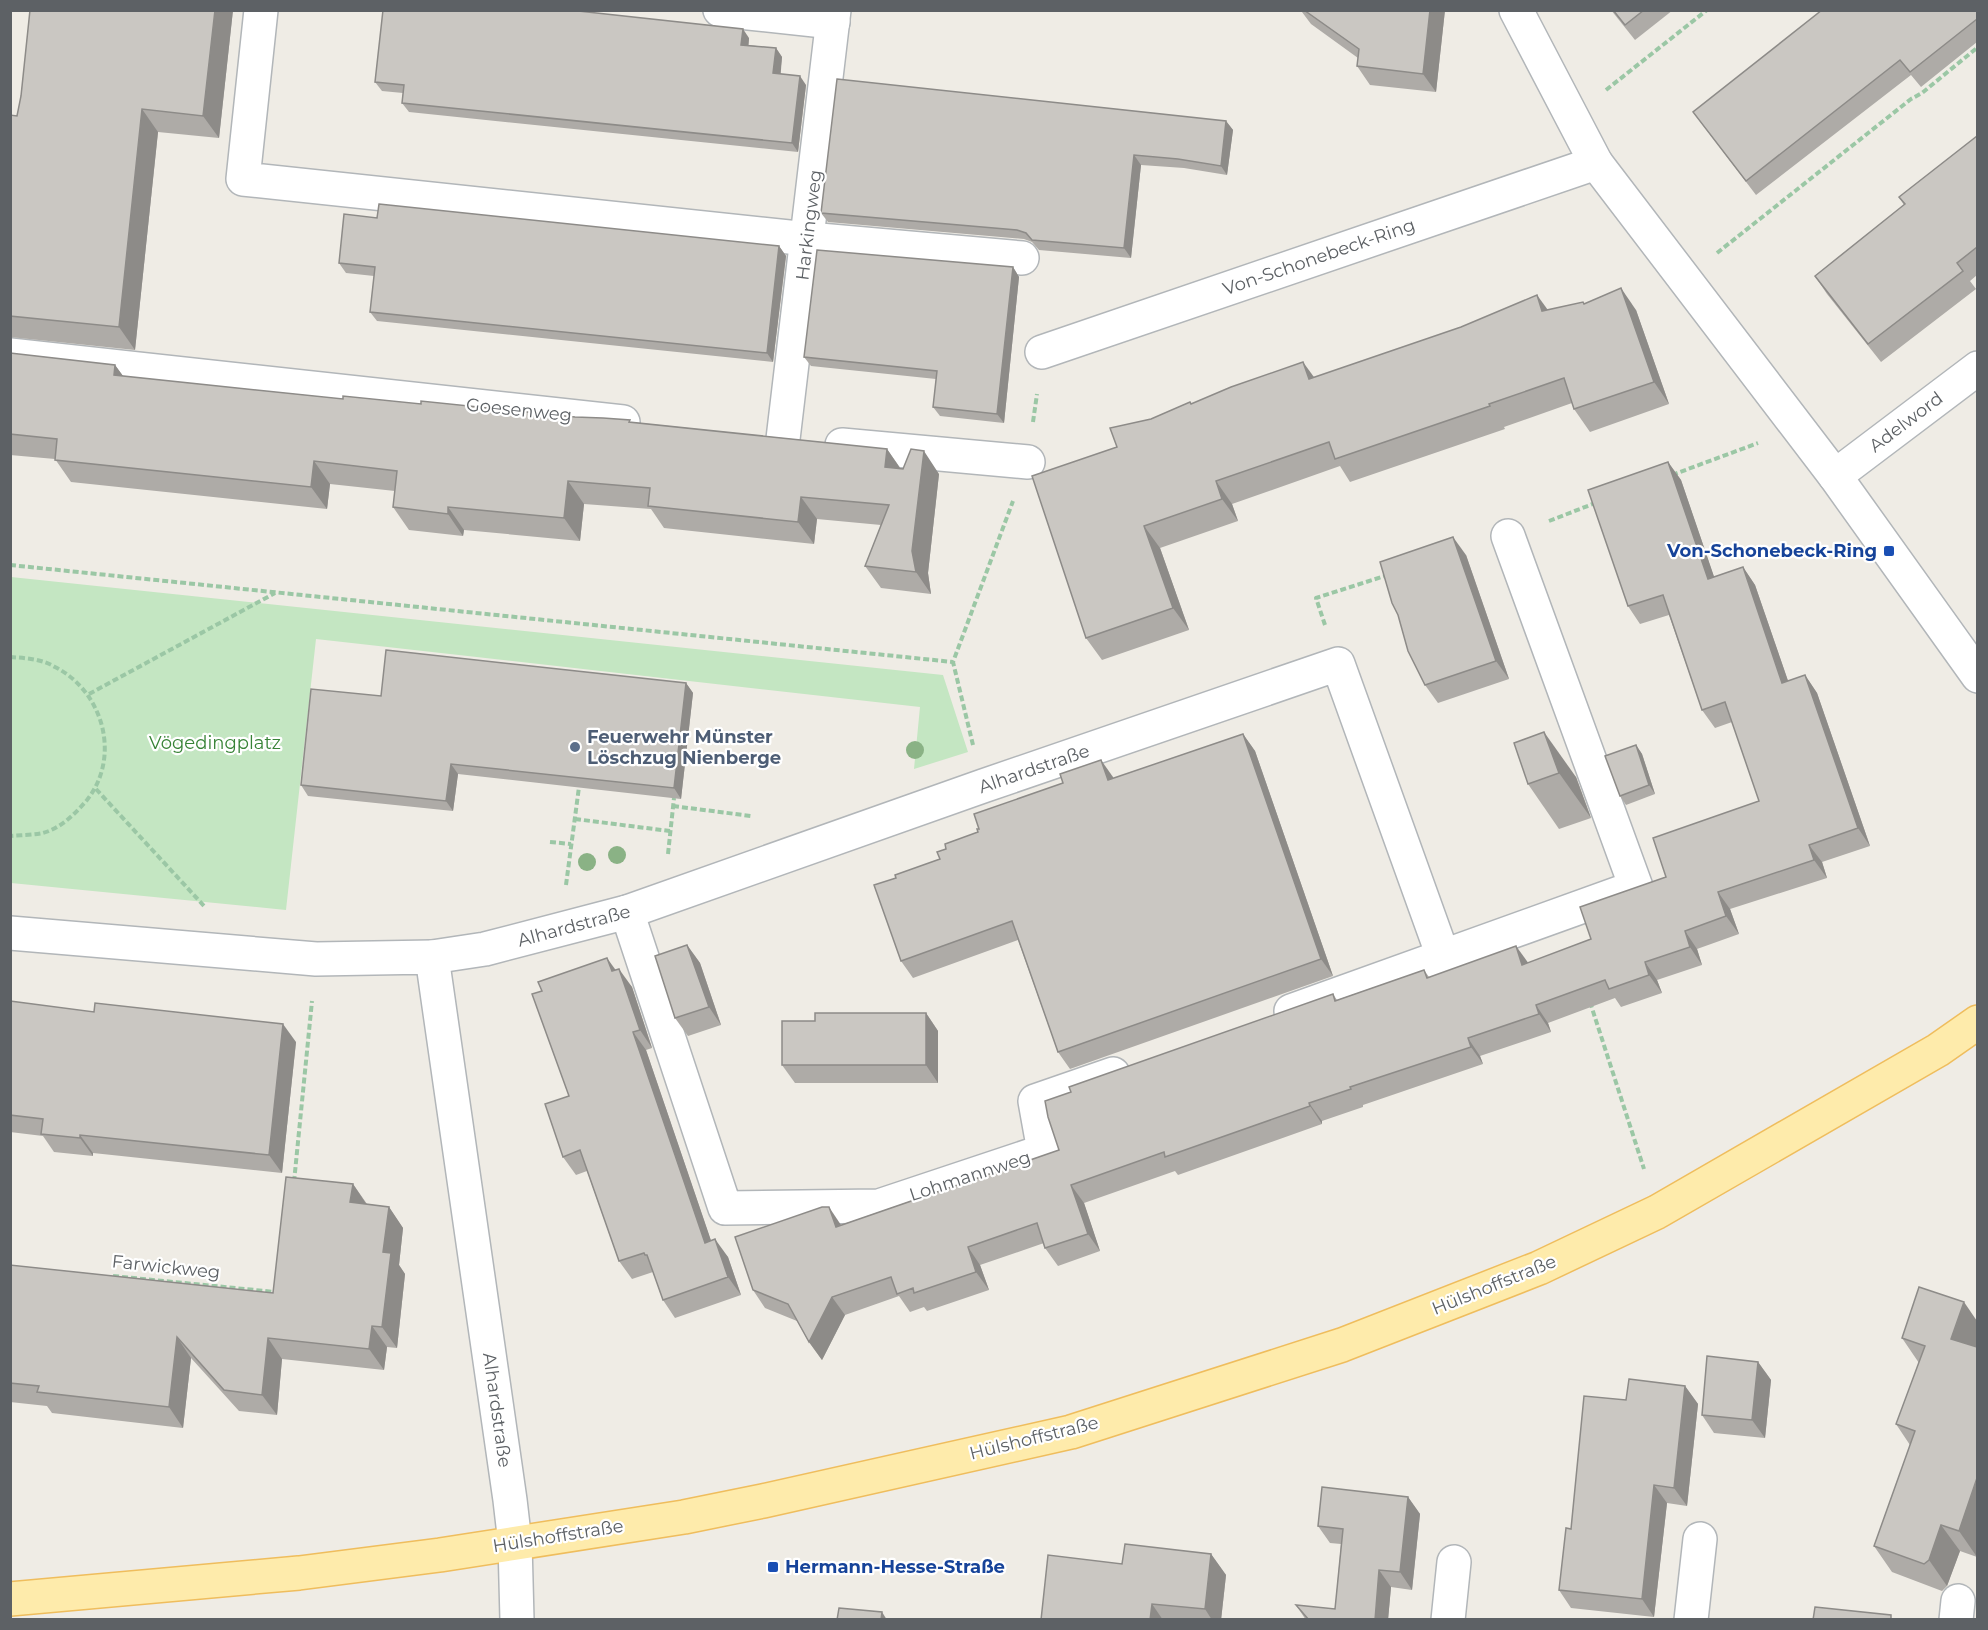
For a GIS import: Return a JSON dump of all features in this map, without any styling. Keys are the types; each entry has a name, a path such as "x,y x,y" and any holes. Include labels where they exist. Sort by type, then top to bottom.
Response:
{"main road":[{"name":"Hülshoffstraße","path":"10,1599 299,1573 684,1517 1071,1432 1342,1346 1539,1268 1658,1212 1938,1050 1977,1022"}],"street":[{"path":"261,10 243,179 808,239 1022,258"},
{"path":"720,10 834,16"},
{"path":"1515,10 1596,163 1835,476 1977,676"},
{"name":"Harkingweg","path":"834,16 808,239 792,440 1028,462"},
{"name":"Von-Schonebeck-Ring","path":"1042,352 1596,163"},
{"name":"Goesenweg","path":"10,355 652,425"},
{"name":"Adelword","path":"1835,476 1977,368"},
{"path":"1261,1022 1636,887 1508,536"},
{"path":"1338,664 1443,956"},
{"name":"Alhardstraße","path":"10,933 316,959 432,957 486,949 627,912 1338,664"},
{"name":"Lohmannweg","path":"627,912 725,1208 879,1206 1044,1152 1035,1101 1137,1065"},
{"name":"Alhardstraße","path":"432,957 515,1543"},
{"path":"1692,1620 1700,1539"},
{"path":"515,1543 517,1620"},
{"path":"1448,1620 1454,1562"}],"path":[{"path":"1573,118 1707,10"},
{"path":"1685,279 1911,99 1922,93 1977,47"},
{"path":"983,786 953,662 1028,462 1042,352"},
{"path":"1664,478 1798,428"},
{"path":"1508,536 1609,498"},
{"path":"10,565 953,662"},
{"path":"1338,664 1317,598 1395,572"},
{"path":"89,694 276,593"},
{"path":"10,657 33,659 54,666 73,678 89,694 103,724 106,757 96,789 74,816 44,832 10,836"},
{"path":"579,787 566,888 579,925"},
{"path":"96,789 249,953"},
{"path":"674,798 668,855 683,893"},
{"path":"673,806 752,816"},
{"path":"574,819 670,831"},
{"path":"550,842 571,844"},
{"path":"294,1185 316,959"},
{"path":"1589,1001 1658,1212"},
{"name":"Farwickweg","path":"105,1275 283,1292"}],"green space":[{"name":"Vögedingplatz","path":"11,577 943,675 968,752 914,769 920,707 316,639 286,910 11,883"}],"building":[{"path":"30,10 215,10 203,116 142,109 119,327 10,316 10,115 17,116 21,96"},
{"path":"383,10 569,10 743,29 741,45 776,48 773,73 800,76 792,143 402,103 404,85 375,82"},
{"path":"1304,10 1430,10 1423,74 1357,66 1359,49"},
{"path":"1613,10 1644,10 1625,25"},
{"path":"1822,10 1977,10 1977,19 1910,72 1900,60 1746,181 1693,112"},
{"path":"837,79 1226,121 1221,166 1134,155 1124,248 1032,240 1026,233 1017,230 821,213"},
{"path":"1977,136 1977,247 1957,263 1963,271 1868,344 1815,276 1905,204 1899,197"},
{"path":"379,204 779,246 767,353 370,312 375,267 339,263 344,214 377,218"},
{"path":"817,250 1013,267 997,414 933,407 937,371 804,357"},
{"path":"1621,288 1654,382 1574,409 1564,378 1335,459 1329,442 1216,481 1222,499 1144,526 1173,608 1086,638 1032,476 1117,447 1110,428 1151,419 1190,402 1191,404 1231,387 1303,362 1309,379 1461,327 1537,295 1542,311 1583,302 1584,304"},
{"path":"10,353 115,365 114,375 343,399 343,396 421,404 421,401 575,417 630,420 629,422 887,449 885,467 903,469 911,449 924,451 912,551 916,572 865,566 889,505 801,497 798,522 648,506 650,488 568,481 564,518 448,507 448,514 393,507 397,471 314,461 311,487 55,460 57,439 10,434"},
{"path":"1668,462 1708,579 1743,567 1782,683 1805,675 1858,828 1809,845 1814,860 1718,892 1726,916 1685,931 1690,947 1645,962 1649,975 1609,989 1605,980 1536,1005 1539,1014 1468,1038 1471,1047 1350,1087 1351,1089 1309,1103 1310,1106 1165,1157 1164,1152 1071,1185 1088,1234 1045,1248 1037,1223 968,1247 976,1272 914,1293 913,1288 897,1294 891,1277 832,1297 809,1342 788,1304 753,1290 735,1237 822,1207 829,1207 836,1227 1059,1150 1045,1101 1071,1092 1069,1087 1333,994 1335,1001 1424,970 1427,978 1516,946 1522,965 1591,939 1580,907 1666,877 1653,838 1759,801 1725,702 1702,710 1663,595 1628,606 1588,490"},
{"path":"1453,537 1496,661 1425,685 1408,651 1380,562"},
{"path":"386,650 686,683 674,788 451,764 446,801 301,785 311,689 381,696"},
{"path":"1544,732 1559,773 1528,784 1514,743"},
{"path":"1243,734 1321,959 1058,1052 1012,921 901,961 874,885 940,859 937,852 946,849 945,844 978,832 974,814 1063,783 1060,774 1101,760 1108,780"},
{"path":"1636,745 1649,785 1620,796 1605,756"},
{"path":"687,945 709,1007 675,1018 655,956"},
{"path":"607,958 612,971 619,969 640,1030 633,1032 705,1243 715,1239 728,1277 663,1300 647,1255 644,1253 619,1261 580,1150 563,1157 545,1104 569,1096 532,994 542,991 538,982"},
{"path":"10,1001 94,1012 95,1003 283,1024 269,1155 80,1135 80,1138 41,1134 43,1119 10,1115"},
{"path":"815,1013 926,1013 926,1065 782,1065 782,1021 815,1021"},
{"path":"286,1177 353,1184 350,1202 389,1207 383,1252 391,1253 382,1327 372,1326 369,1349 268,1338 262,1395 224,1390 177,1337 169,1407 37,1392 39,1386 10,1383 10,1265 273,1293"},
{"path":"1919,1287 1964,1302 1951,1339 1977,1347 1977,1478 1959,1531 1941,1525 1929,1560 1924,1564 1874,1546 1915,1431 1896,1424 1925,1346 1902,1338"},
{"path":"1707,1356 1758,1362 1752,1420 1702,1415"},
{"path":"1629,1379 1685,1386 1674,1488 1654,1485 1642,1599 1559,1590 1566,1528 1571,1529 1584,1396 1626,1400"},
{"path":"1322,1487 1408,1497 1400,1572 1379,1570 1375,1620 1309,1620 1296,1605 1335,1609 1343,1529 1318,1526"},
{"path":"1125,1544 1211,1554 1205,1609 1152,1604 1150,1620 1041,1620 1048,1555 1122,1564"},
{"path":"1815,1607 1891,1615 1891,1620 1813,1620"},
{"path":"839,1608 882,1612 881,1620 837,1620"}],"place":[{"name":"Von-Schonebeck-Ring","path":"1889,551"},
{"name":"Feuerwehr Münster Löschzug Nienberge","path":"575,747"},
{"name":"Hermann-Hesse-Straße","path":"773,1567"}]}
